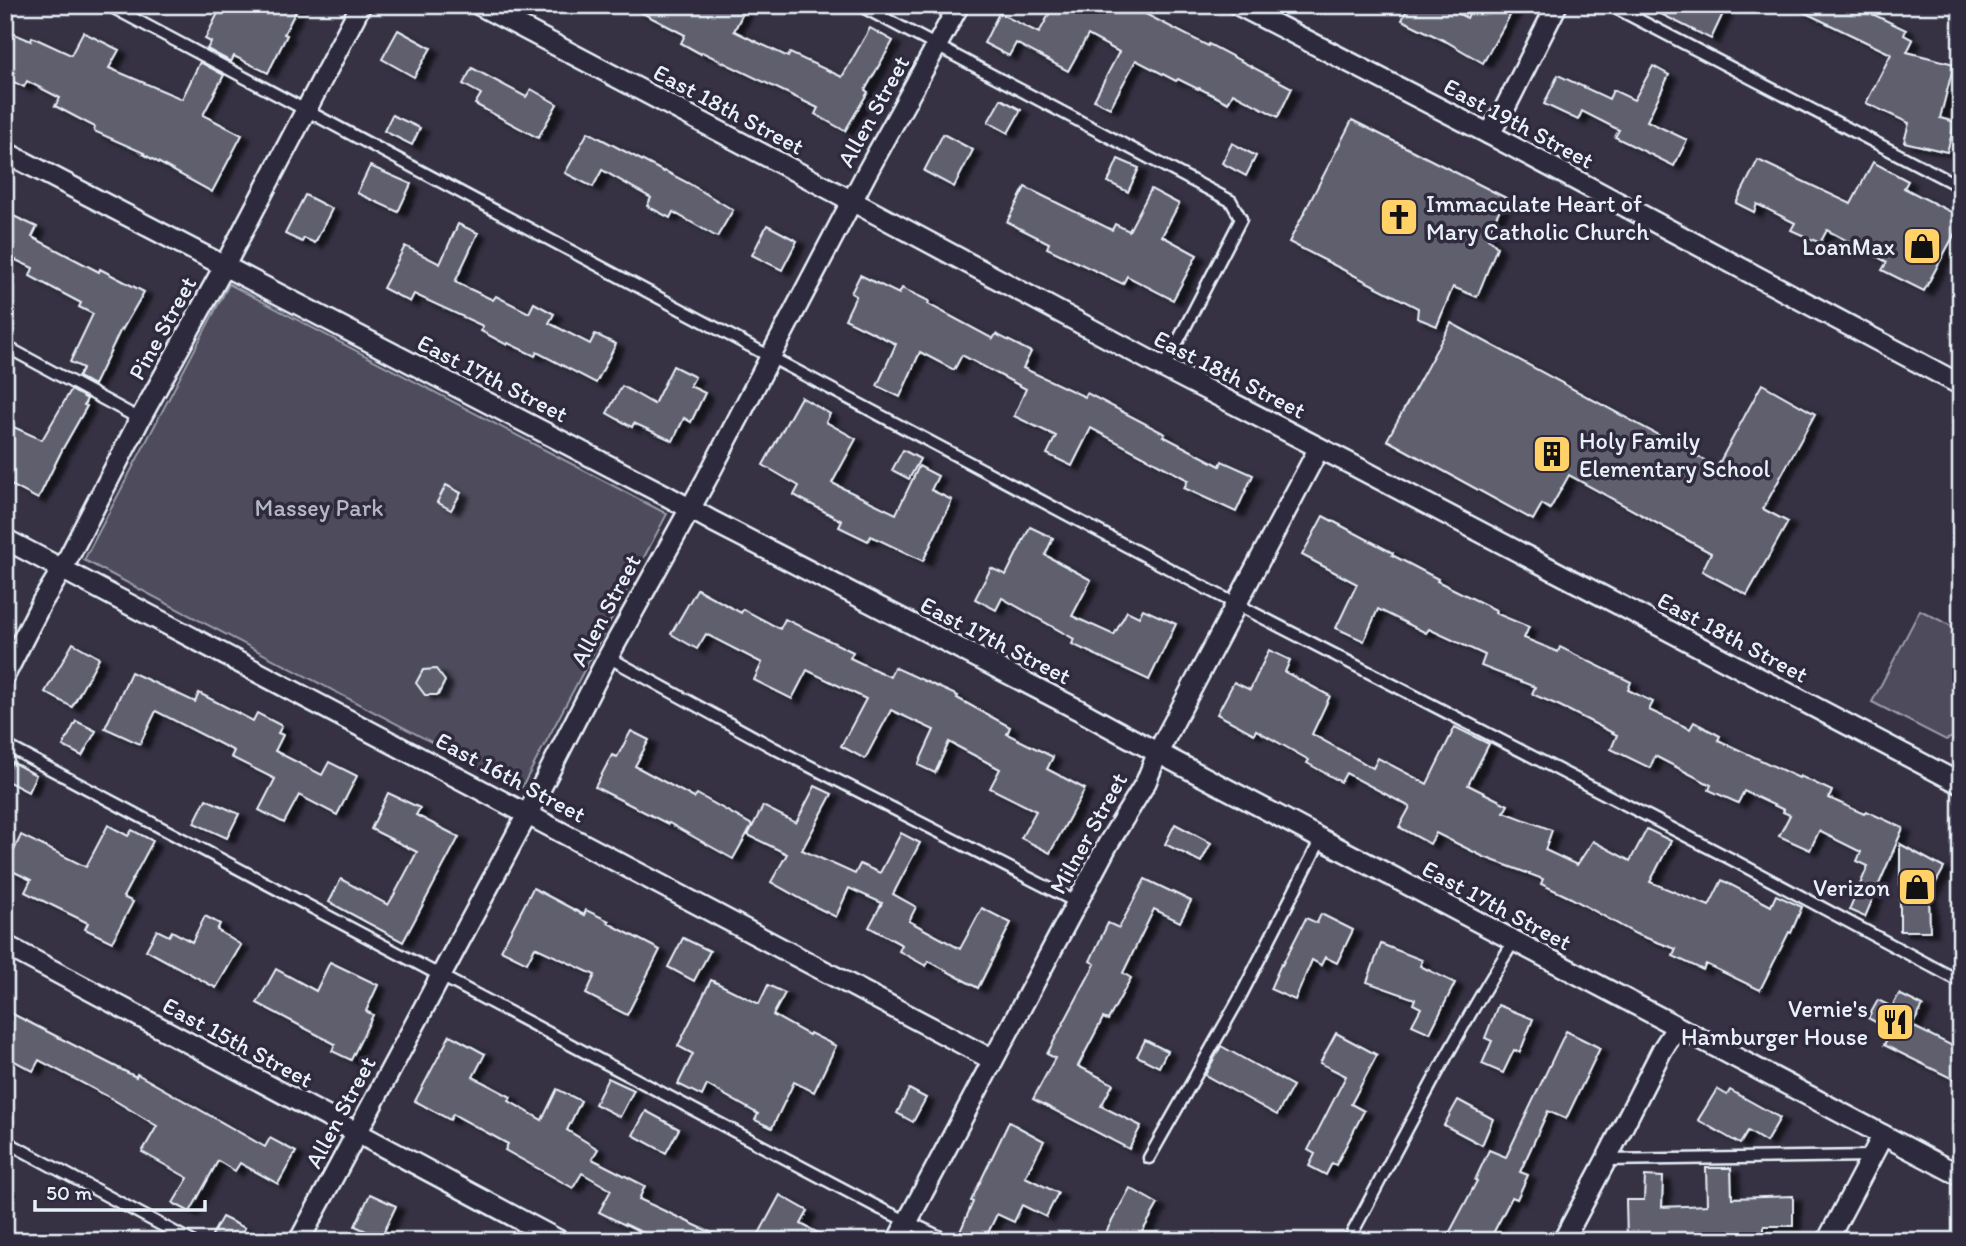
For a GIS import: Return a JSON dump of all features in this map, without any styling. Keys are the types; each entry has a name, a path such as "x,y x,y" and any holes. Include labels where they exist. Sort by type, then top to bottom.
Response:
{"street":[{"name":"Pine Street","path":"5,675 361,5"},
{"name":"East 18th Street","path":"479,5 1164,369 1961,784"},
{"name":"Allen Street","path":"299,1241 528,813 608,657 959,5"},
{"name":"East 19th Street","path":"1238,5 1489,134 1961,385"},
{"path":"1489,134 1558,5"},
{"name":"East 17th Street","path":"5,152 1246,797 1961,1176"},
{"name":"Milner Street","path":"897,1241 1108,844 1146,782 1158,752 1319,448"},
{"name":"East 16th Street","path":"5,539 993,1060"},
{"name":"East 15th Street","path":"5,945 560,1241"},
{"path":"1563,1241 1676,1027"},
{"path":"1827,1241 1883,1136"}],"lane":[{"path":"108,5 1237,604 1733,860 1961,982"},
{"path":"859,5 1231,201 1241,219 1164,369"},
{"path":"1609,5 1961,187"},
{"path":"5,346 140,419"},
{"path":"608,657 774,748 1078,903"},
{"path":"5,745 881,1209 949,1241"},
{"path":"1149,1158 1238,1001 1321,839"},
{"path":"1348,1241 1431,1085 1514,941"},
{"path":"5,1141 191,1241"},
{"path":"1606,1160 1872,1156"}],"green space":[{"name":"Massey Park","path":"229,284 667,514 521,789 84,560"},
{"path":"1920,610 1955,628 1961,628 1961,733 1946,740 1872,702"}],"building":[{"path":"222,5 299,5 268,73 234,56 231,62 207,49 211,42 205,39"},
{"path":"627,5 747,5 734,31 788,57 790,53 842,77 870,28 893,41 845,131 815,114 818,108 702,52 701,54 681,43 685,35"},
{"path":"1054,5 1128,5 1292,88 1278,117 1233,93 1228,103 1136,60 1110,108 1094,100 1119,52 1088,35 1068,71 1016,43 1009,56 984,43 999,13 1039,33"},
{"path":"1409,5 1440,5 1467,18 1474,5 1516,5 1483,63 1402,20"},
{"path":"1643,5 1727,5 1711,39"},
{"path":"1789,5 1868,5 1866,11 1906,30 1904,35 1913,40 1907,52 1954,64 1940,118 1955,122 1947,152 1904,142 1909,123 1866,103 1891,54"},
{"path":"5,30 31,41 32,37 71,55 83,32 119,50 109,68 182,99 200,62 224,75 203,115 242,135 212,192 144,153 94,131 95,127 55,106 60,98 27,81 24,87 5,78"},
{"path":"398,30 431,48 414,77 382,59"},
{"path":"1653,66 1669,75 1647,121 1687,140 1674,166 1615,137 1619,130 1582,111 1578,120 1544,104 1558,75 1609,99 1613,90 1634,100"},
{"path":"472,68 526,97 531,89 557,104 538,138 475,104 481,94 463,84"},
{"path":"1001,99 1021,110 1008,133 988,122"},
{"path":"392,115 420,128 412,145 384,131"},
{"name":"Immaculate Heart of Mary Catholic Church","path":"1352,120 1506,198 1486,236 1497,247 1477,297 1453,287 1437,326 1417,318 1418,308 1289,242"},
{"path":"588,132 688,183 733,210 717,237 673,212 670,218 647,206 651,198 602,170 593,187 565,173"},
{"path":"943,134 973,150 954,187 924,171"},
{"path":"1232,143 1256,156 1246,176 1222,163"},
{"path":"1118,159 1139,168 1128,192 1108,182"},
{"path":"1758,160 1851,204 1873,162 1908,181 1904,188 1961,217 1961,222 1924,291 1882,270 1887,262 1827,230 1820,243 1791,230 1795,223 1757,204 1754,212 1736,203"},
{"path":"370,166 411,184 398,212 357,193"},
{"path":"1025,187 1112,230 1115,224 1129,231 1151,189 1179,204 1162,236 1197,255 1173,300 1127,276 1123,284 1047,248 1049,243 1007,222"},
{"path":"305,195 332,209 315,243 304,238 302,242 285,234"},
{"path":"5,212 37,227 32,237 144,292 121,329 94,385 78,377 83,368 70,362 93,314 79,307 81,303 30,276 33,268 5,255"},
{"path":"458,224 478,233 455,282 493,300 496,296 529,313 534,303 554,314 549,323 590,344 595,334 616,344 596,383 537,352 535,356 508,343 507,345 481,331 483,326 414,294 410,302 383,288 405,246 440,264"},
{"path":"767,225 797,241 782,270 752,255"},
{"path":"860,275 899,294 902,288 993,339 996,334 1031,352 1023,368 1085,397 1087,393 1220,466 1222,461 1253,475 1236,512 1184,488 1188,480 1091,428 1072,466 1047,454 1056,436 1014,416 1026,389 962,355 954,370 920,352 900,397 877,386 896,344 845,319 856,296 851,293"},
{"name":"Holy Family Elementary School","path":"1451,323 1717,467 1762,384 1815,414 1763,509 1788,522 1747,595 1702,571 1711,553 1569,475 1550,509 1542,504 1533,520 1387,440"},
{"path":"673,366 695,377 690,386 705,393 691,422 684,418 673,441 634,423 632,427 607,413 622,386 654,404"},
{"path":"71,390 87,399 84,405 87,406 38,499 5,482 5,423 42,440"},
{"path":"801,397 830,414 826,422 856,439 832,483 896,514 919,466 938,476 931,490 952,500 923,561 871,536 868,541 839,527 842,521 794,495 799,486 763,465"},
{"path":"903,450 920,459 909,479 892,470"},
{"path":"446,485 461,493 451,510 437,502"},
{"path":"1323,516 1393,553 1392,555 1438,579 1437,581 1496,610 1495,613 1529,627 1524,638 1558,652 1560,647 1631,682 1628,690 1653,702 1649,710 1690,729 1694,722 1720,736 1718,740 1832,791 1829,798 1903,828 1865,917 1849,910 1868,866 1857,861 1861,852 1819,831 1810,850 1779,836 1790,815 1783,812 1784,810 1744,791 1738,803 1709,790 1711,785 1655,756 1650,768 1611,749 1617,735 1532,694 1535,687 1481,666 1485,655 1429,629 1426,633 1378,609 1364,641 1336,628 1357,584 1302,555"},
{"path":"1030,527 1053,538 1045,555 1091,580 1072,616 1114,635 1127,611 1139,617 1143,609 1176,624 1149,680 1072,644 1074,639 1002,598 996,610 975,599 991,568 1006,575"},
{"path":"697,589 741,613 743,609 780,629 785,619 853,652 850,658 890,677 894,667 958,696 957,698 1010,727 1007,734 1053,757 1047,769 1085,789 1050,853 1021,838 1036,811 990,788 1000,769 949,742 935,773 918,765 934,730 891,710 865,759 841,746 866,699 807,670 792,699 754,680 762,663 706,634 697,649 671,634"},
{"path":"73,643 99,658 72,707 45,692"},
{"path":"1269,650 1290,660 1285,672 1330,696 1312,734 1373,768 1378,758 1427,784 1455,727 1489,744 1468,785 1508,805 1504,812 1552,830 1545,850 1577,865 1593,841 1630,861 1647,829 1671,841 1650,882 1709,906 1722,880 1771,906 1776,895 1802,907 1760,990 1706,964 1703,970 1673,956 1676,949 1636,934 1541,884 1543,879 1484,857 1436,833 1430,844 1399,827 1410,807 1346,773 1341,782 1256,730 1254,734 1217,714 1234,682 1250,690"},
{"path":"436,669 445,681 438,695 425,695 416,683 423,670"},
{"path":"131,672 195,702 199,693 253,721 257,713 282,726 278,733 283,735 275,751 322,775 329,762 357,776 337,815 299,795 284,823 259,810 275,779 231,757 234,751 156,711 140,744 105,728"},
{"path":"76,721 96,731 82,756 63,746"},
{"path":"631,731 649,740 635,766 694,798 697,794 752,825 733,859 669,823 595,787 612,755 617,757"},
{"path":"12,762 36,775 28,792 5,780"},
{"path":"815,786 832,794 802,850 855,874 860,864 880,873 901,833 920,843 893,894 916,907 909,921 960,949 982,908 1011,923 978,988 929,961 926,966 899,951 902,945 869,927 882,903 849,888 836,917 771,882 787,854 748,835 763,806 796,823"},
{"path":"388,793 420,808 416,815 459,837 403,942 329,902 341,879 388,905 394,895 417,852 371,829"},
{"path":"206,799 239,814 227,838 194,823"},
{"path":"1175,824 1211,843 1201,862 1165,844"},
{"path":"108,825 128,836 132,830 153,841 123,897 133,902 112,942 85,929 88,923 25,892 31,880 6,868 21,835 86,867"},
{"name":"Verizon","path":"1900,844 1944,868 1929,895 1930,931 1900,931"},
{"path":"1145,879 1191,901 1180,922 1154,909 1123,973 1131,978 1108,1020 1103,1018 1078,1066 1113,1084 1101,1106 1141,1126 1129,1149 1033,1099 1055,1058 1047,1054 1095,964 1090,961 1108,923 1119,928"},
{"path":"533,888 584,915 586,910 609,921 608,923 660,950 627,1015 586,994 595,975 535,947 527,963 501,950"},
{"path":"1321,914 1353,930 1337,963 1325,957 1321,965 1312,960 1295,1000 1270,989 1306,918 1317,923"},
{"path":"205,916 220,924 217,930 241,945 216,988 146,950 157,930 169,936 172,931 192,942"},
{"path":"683,938 710,951 694,981 668,967"},
{"path":"1381,944 1422,960 1420,966 1455,983 1430,1033 1412,1025 1421,1008 1413,1004 1415,999 1367,982"},
{"path":"330,962 378,985 366,1011 373,1015 351,1060 332,1051 335,1044 257,1003 276,969 316,991"},
{"path":"711,980 759,1004 768,985 785,993 773,1015 836,1046 814,1092 794,1082 772,1128 755,1120 758,1114 707,1085 702,1096 678,1084 693,1054 678,1046"},
{"path":"1899,994 1923,1006 1912,1026 1961,1050 1961,1083 1884,1045 1891,1030 1868,1018 1878,1000 1892,1007"},
{"path":"1498,1005 1533,1019 1520,1052 1514,1050 1503,1073 1482,1064 1492,1041 1485,1038"},
{"path":"5,1010 136,1077 137,1074 265,1147 270,1138 296,1152 278,1184 240,1163 235,1171 218,1161 190,1212 173,1203 188,1178 142,1152 157,1126 39,1060 33,1071 5,1056"},
{"path":"1566,1031 1600,1048 1566,1119 1548,1111 1520,1172 1528,1175 1517,1199 1512,1197 1489,1241 1445,1241 1477,1181 1475,1180 1489,1150 1506,1157"},
{"path":"1336,1033 1377,1055 1351,1104 1364,1111 1336,1165 1332,1163 1326,1175 1309,1166 1315,1154 1308,1150 1346,1076 1320,1063"},
{"path":"450,1035 485,1054 473,1077 511,1097 509,1101 542,1120 557,1089 581,1101 567,1130 598,1149 592,1159 645,1186 639,1199 729,1241 660,1241 599,1212 611,1190 582,1173 573,1188 505,1150 508,1144 453,1114 450,1120 415,1101"},
{"path":"1145,1040 1167,1051 1159,1067 1137,1056"},
{"path":"1221,1046 1293,1086 1277,1115 1205,1075"},
{"path":"608,1078 634,1090 620,1117 595,1104"},
{"path":"909,1089 926,1098 913,1122 897,1113"},
{"path":"1717,1089 1727,1095 1730,1090 1780,1118 1766,1142 1748,1131 1740,1144 1698,1120"},
{"path":"1458,1100 1493,1119 1482,1145 1444,1125"},
{"path":"646,1111 679,1129 666,1153 633,1135"},
{"path":"1009,1122 1044,1141 1025,1177 1058,1193 1046,1217 1022,1205 1014,1222 997,1214 984,1241 956,1241 973,1202 971,1201"},
{"path":"1706,1168 1731,1168 1732,1198 1793,1196 1793,1226 1764,1226 1764,1235 1716,1236 1716,1241 1627,1241 1626,1200 1644,1200 1645,1176 1663,1177 1662,1207 1707,1205"},
{"path":"1130,1188 1158,1204 1137,1241 1101,1241"},
{"path":"370,1194 396,1206 381,1238 355,1226"},
{"path":"780,1195 808,1211 801,1224 833,1241 755,1241"},
{"path":"222,1217 245,1228 238,1241 222,1241 212,1235"}],"place":[{"name":"Immaculate Heart of Mary Catholic Church","path":"1399,217"},
{"name":"LoanMax","path":"1922,246"},
{"name":"Holy Family Elementary School","path":"1552,454"},
{"name":"Verizon","path":"1917,887"},
{"name":"Vernie's Hamburger House","path":"1895,1022"}]}
